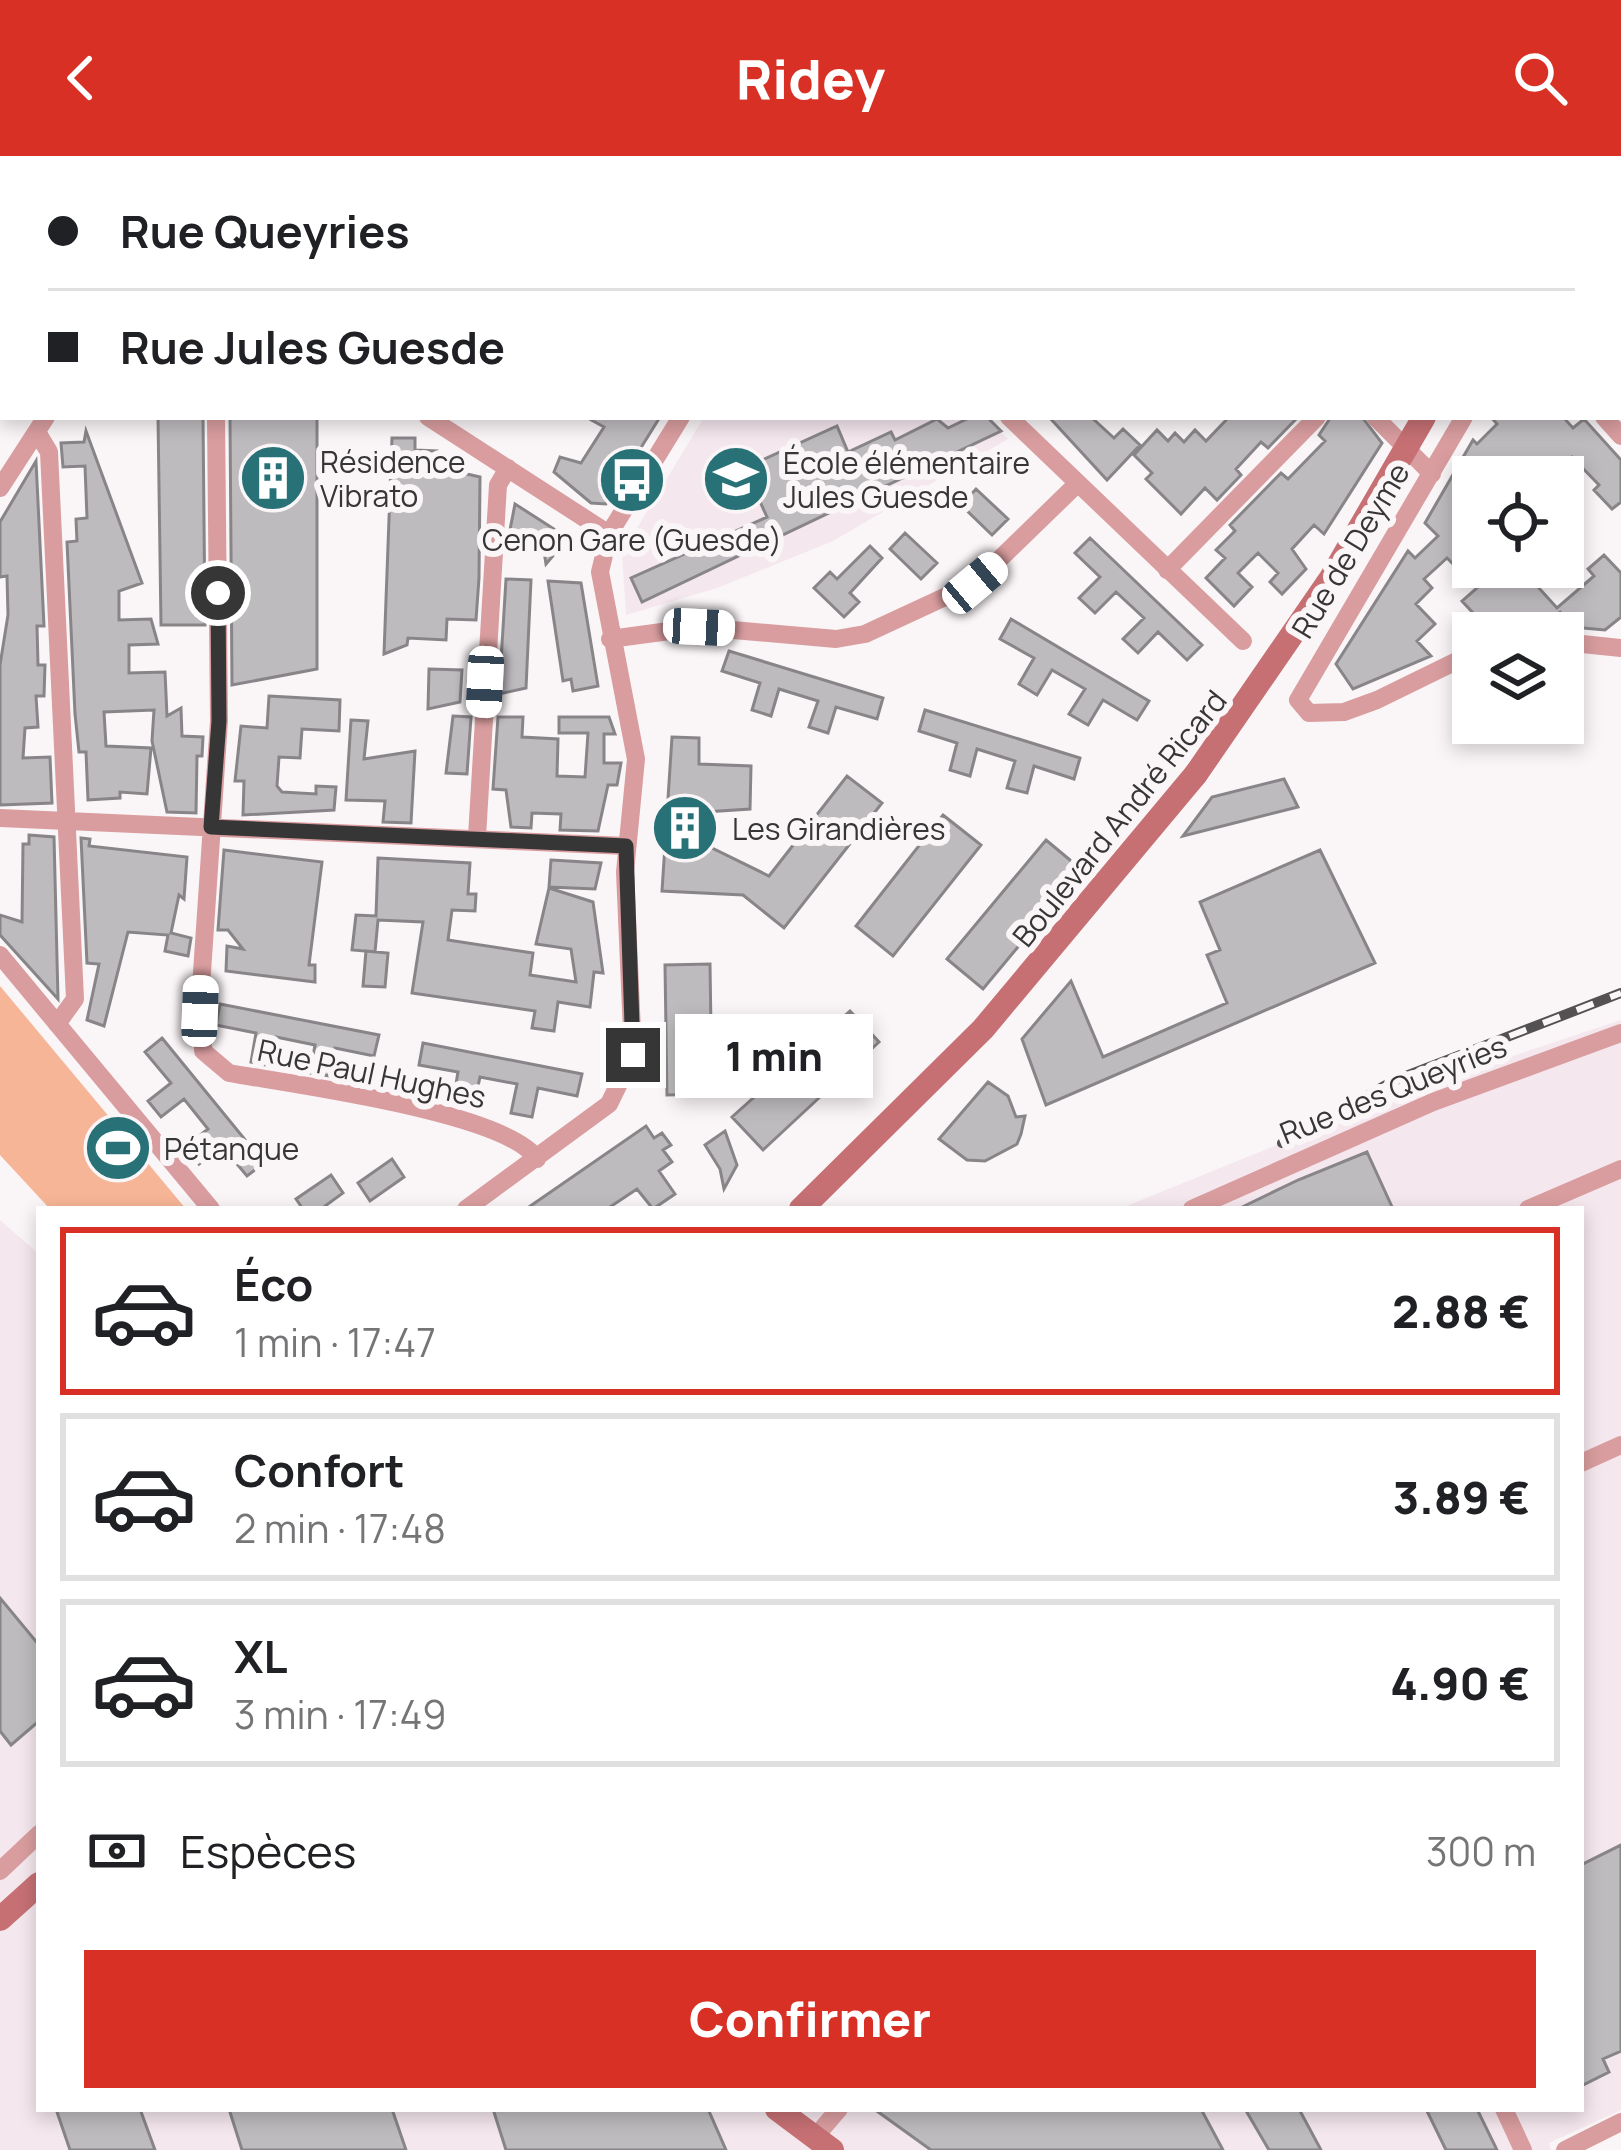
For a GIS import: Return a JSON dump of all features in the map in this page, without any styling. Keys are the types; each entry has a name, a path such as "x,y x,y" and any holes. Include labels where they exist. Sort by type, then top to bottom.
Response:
{"main road":[{"name":"Boulevard André Ricard","path":"804,1206 983,1029 1196,774 1322,593 1422,420"},
{"path":"0,1919 36,1888"},
{"path":"782,2112 847,2150"},
{"path":"796,2112 823,2139"}],"street":[{"path":"211,827 219,721 217,420"},
{"path":"433,420 609,534"},
{"path":"470,1206 609,1104 633,1055 626,846 636,759 600,572 609,534 679,420"},
{"path":"1012,420 1243,641"},
{"path":"1167,570 1314,420"},
{"path":"1378,420 1432,474"},
{"name":"Rue de Deyme","path":"1452,663 1344,712 1309,713 1298,700 1300,689 1462,420"},
{"path":"0,488 41,424"},
{"path":"41,424 49,452 75,999 57,1024"},
{"path":"477,837 498,485 508,468"},
{"path":"610,639 699,627 836,639 865,634 975,583 1077,484"},
{"path":"1584,644 1621,648"},
{"path":"0,818 626,846"},
{"name":"Rue Paul Hughes","path":"211,827 199,1041 208,1061 229,1073 484,1126 528,1146 537,1159"},
{"path":"0,955 209,1206"},
{"name":"Rue des Queyries","path":"1199,1206 1433,1102 1621,1034"},
{"path":"1535,1206 1621,1169"},
{"path":"1584,1462 1621,1444"},
{"path":"0,1871 36,1837"},
{"path":"823,2139 837,2112"},
{"path":"1505,2112 1523,2150"},
{"path":"1565,2150 1621,2122"}],"shaded area":[{"name":"École élémentaire Jules Guesde","path":"702,420 989,420 1008,439 833,541 717,588 626,615 622,553"},
{"path":"0,986 183,1206 47,1206 0,1155"},
{"path":"1621,1020 1621,2110 1549,2143 1551,2150 0,2150 0,1220 36,1251 36,2112 1584,2112 1584,1206 1126,1206 1417,1088"}],"building":[{"path":"158,420 203,420 205,625 161,625"},
{"path":"230,420 317,420 317,669 232,685"},
{"path":"591,420 658,420 606,504 591,503 554,472 560,457 581,463 604,427"},
{"path":"935,420 948,428 965,420 990,420 1001,431 642,602 631,578 767,517 742,462 757,455 760,461 837,426 848,452 891,432 895,440"},
{"path":"1052,420 1094,420 1114,438 1123,429 1140,445 1107,480"},
{"path":"1226,420 1295,420 1268,448 1261,442 1236,469 1241,475 1217,500 1205,488 1181,514 1146,479 1152,473 1134,455 1157,430 1168,441 1175,433 1184,442 1195,430 1206,441"},
{"path":"1329,420 1364,420 1382,443 1324,534 1314,525 1292,549 1306,569 1282,594 1270,582 1278,573 1258,553 1238,573 1252,587 1234,606 1206,578 1225,558 1216,550 1235,531 1230,525 1281,473 1288,479 1325,441 1319,435"},
{"path":"1494,420 1566,420 1573,428 1585,420 1621,460 1621,502 1612,509 1594,490 1599,485 1584,469 1584,456 1464,456 1473,440 1477,444 1497,424"},
{"path":"86,431 142,583 119,591 119,620 151,619 158,644 129,645 129,673 165,672 167,716 181,708 182,736 203,737 202,756 197,756 196,813 167,812 152,741 154,710 104,712 106,746 151,748 147,794 120,792 120,798 88,800 86,752 79,752 75,714 67,542 77,541 76,519 87,518 85,466 63,467 61,443 84,442"},
{"path":"392,438 415,438 415,450 437,451 436,457 454,461 454,471 480,477 479,578 476,620 447,619 446,640 408,638 407,645 384,654"},
{"path":"36,461 44,626 37,626 38,665 45,665 44,696 36,696 38,727 25,728 23,758 50,757 52,803 0,805 0,665 8,615 7,576 0,577 0,522"},
{"path":"1452,476 1452,563 1447,558 1424,579 1432,588 1416,604 1435,624 1417,641 1431,656 1353,689 1336,664 1408,551 1415,558 1438,536 1425,523"},
{"path":"976,489 1008,519 992,535 961,505"},
{"path":"515,504 568,538 546,564 542,539 533,540 532,550 509,535"},
{"path":"905,533 937,563 921,579 890,549"},
{"path":"1090,538 1202,645 1187,660 1158,632 1138,653 1123,639 1144,618 1116,592 1095,613 1079,598 1100,577 1075,553"},
{"path":"870,546 882,558 850,593 859,602 844,617 814,588 830,572 837,579"},
{"path":"1604,555 1621,573 1621,617 1605,630 1584,628 1584,612 1472,612 1462,601 1477,588 1539,588 1557,608 1584,588 1594,576 1588,569"},
{"path":"506,579 531,580 526,688 499,694"},
{"path":"548,581 581,583 598,686 573,691 571,679 563,681"},
{"path":"1011,619 1149,701 1137,720 1103,700 1088,725 1069,714 1085,689 1052,670 1037,695 1019,684 1034,658 1000,639"},
{"path":"729,651 883,698 877,719 836,707 828,733 809,727 818,701 779,689 771,716 752,710 760,683 722,671"},
{"path":"429,669 462,670 460,702 428,709"},
{"path":"269,696 340,700 339,731 302,729 300,758 279,757 277,786 282,792 316,794 316,786 336,787 334,810 243,815 244,781 235,781 241,726 267,728"},
{"path":"925,710 1080,758 1074,779 1034,766 1027,793 1007,788 1015,761 977,749 970,776 950,770 957,743 919,731"},
{"path":"453,716 471,717 467,774 446,773"},
{"path":"498,717 523,717 522,737 558,739 557,776 585,777 588,733 559,733 559,717 609,717 615,734 604,734 604,763 621,763 617,785 608,785 598,831 560,830 561,814 532,813 531,828 511,827 506,790 493,789"},
{"path":"351,720 368,721 364,759 415,751 411,823 383,822 385,801 346,800"},
{"path":"672,737 699,738 699,764 751,766 750,809 705,812 704,844 769,876 847,776 882,803 784,928 743,895 662,891"},
{"path":"1284,779 1298,807 1183,836 1212,797"},
{"path":"943,815 981,845 893,956 856,926"},
{"path":"29,835 54,837 58,999 0,935 0,915 22,922 23,844 29,844"},
{"path":"81,838 90,839 89,846 187,857 184,899 179,895 171,933 191,938 188,956 165,951 168,935 128,932 104,1026 87,1020 99,964 87,963"},
{"path":"1046,840 1082,870 983,989 947,959"},
{"path":"224,850 322,862 309,965 315,965 315,982 226,971 227,946 243,949 228,930 218,930"},
{"path":"1320,850 1375,963 1046,1105 1022,1039 1071,981 1103,1057 1227,1003 1207,955 1220,950 1200,902"},
{"path":"378,858 470,863 468,894 476,894 475,911 452,910 448,940 533,953 530,975 576,982 571,949 536,944 549,888 593,902 603,973 594,972 590,1007 558,1002 554,1031 532,1028 535,1011 412,993 423,922 378,920 375,952 352,950 356,915 376,916"},
{"path":"551,860 601,863 595,889 549,887"},
{"path":"366,951 388,953 385,987 363,986"},
{"path":"710,964 712,1094 667,1095 665,965"},
{"path":"220,1004 379,1035 374,1056 335,1048 330,1076 310,1073 315,1045 276,1037 271,1066 251,1062 256,1033 216,1025"},
{"path":"850,1011 879,1042 763,1150 732,1117"},
{"path":"162,1038 264,1163 247,1176 221,1145 199,1164 185,1147 208,1129 184,1099 161,1117 148,1101 171,1083 145,1052"},
{"path":"423,1043 582,1074 577,1096 538,1088 532,1117 511,1113 517,1084 480,1077 474,1105 453,1101 458,1072 419,1065"},
{"path":"988,1082 1008,1096 1016,1117 1025,1116 1021,1134 1017,1144 985,1161 967,1160 939,1139"},
{"path":"646,1126 654,1138 662,1133 671,1145 663,1150 672,1162 659,1171 675,1194 657,1206 651,1206 637,1189 612,1206 530,1206"},
{"path":"725,1131 737,1165 724,1189 720,1169 705,1145"},
{"path":"1367,1152 1392,1206 1244,1206"},
{"path":"392,1159 404,1177 370,1201 358,1183"},
{"path":"331,1175 343,1193 325,1206 301,1206 296,1199"},
{"path":"0,1598 36,1641 36,1724 11,1745 0,1731"},
{"path":"1621,1845 1621,2051 1603,2059 1609,2072 1584,2084 1584,1864"},
{"path":"57,2112 141,2112 155,2150 70,2150"},
{"path":"230,2112 393,2112 406,2150 242,2150"},
{"path":"494,2112 709,2112 726,2150 506,2150"},
{"path":"878,2112 1203,2112 1223,2150 931,2150"},
{"path":"1247,2112 1301,2112 1321,2150 1269,2150"},
{"path":"1427,2112 1478,2112 1497,2150 1446,2150"}],"railway":[{"path":"1282,1143 1393,1081 1621,993"}],"place":[{"name":"Résidence Vibrato","path":"273,478"},
{"name":"École élémentaire Jules Guesde","path":"736,479"},
{"name":"Cenon Gare (Guesde)","path":"632,480"},
{"name":"Les Girandières","path":"685,828"},
{"name":"Pétanque","path":"118,1148"}],"route":[{"path":"218,593 219,721 211,827 626,846 633,1055"}]}
